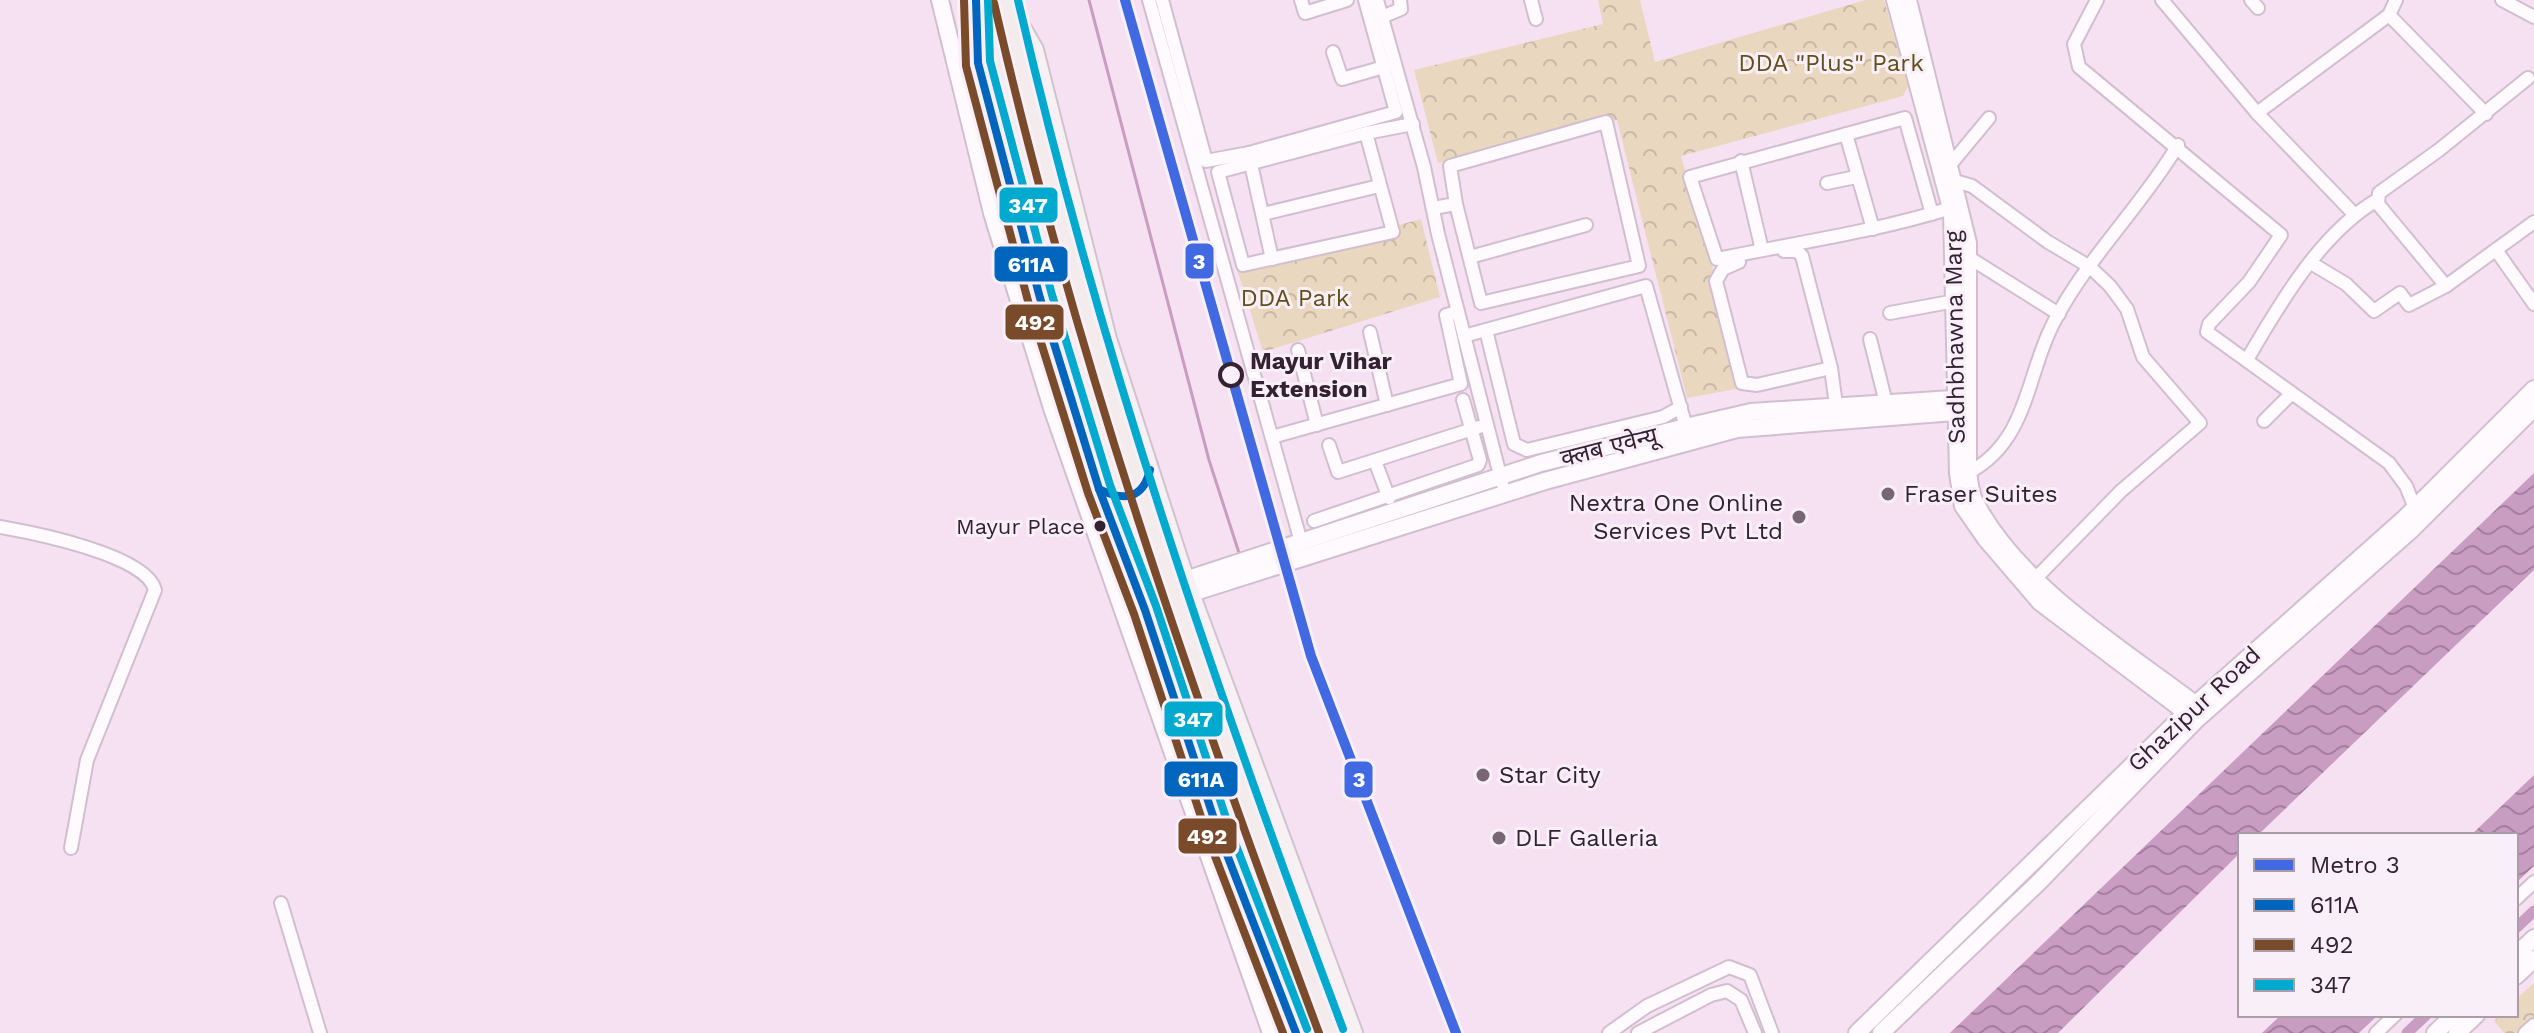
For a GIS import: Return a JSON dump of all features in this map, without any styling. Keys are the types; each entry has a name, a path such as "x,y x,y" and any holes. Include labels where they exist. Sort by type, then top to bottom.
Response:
{"highway":[{"path":"1006,1 1110,407 1230,763 1332,1033"},
{"path":"977,3 1008,94 1115,493 1312,1033"}],"main road":[{"path":"1006,1 1034,50 1107,339 1188,587 1353,1033"},
{"path":"977,3 978,63 1040,298 1099,489 1142,603 1211,835 1296,1033"},
{"path":"1099,489 1119,499 1134,498 1145,487 1150,470"}],"street":[{"path":"940,0 992,213 1043,378 1096,539 1211,835 1247,972 1271,1033"},
{"path":"1149,0 1301,542"},
{"path":"1162,0 1206,161 1396,112 1400,102 1377,0"},
{"path":"1301,0 1305,13 1347,0"},
{"path":"1365,0 1384,67 1413,124 1505,494"},
{"path":"1382,17 1401,9 1400,0"},
{"path":"1531,0 1536,19"},
{"name":"Sadhbhawna Marg","path":"1895,0 1951,208 1962,405 1973,500 2002,542 2049,593 2196,713"},
{"name":"Sadhbhawna Marg","path":"1908,0 1952,173 1968,257 1958,473 1963,506 1986,539 2040,602 2196,713"},
{"path":"2097,0 2074,44 2075,61 2281,235 2249,282 2207,330 2209,335 2248,358 2290,395 2389,463 2406,486 2415,508"},
{"path":"2162,0 2257,113 2354,214"},
{"path":"2257,113 2389,15 2396,0"},
{"path":"2502,0 2534,17"},
{"path":"2389,15 2486,114"},
{"path":"1333,52 1342,79 1384,67"},
{"path":"2248,358 2288,289 2354,214 2377,200 2379,193 2486,114 2528,78"},
{"path":"1932,214 1909,121 1905,118 1690,177 1717,259 1873,229 1932,214 1951,208"},
{"path":"1989,118 1952,173 2048,242 2090,267 2110,286 2127,309 2143,357 2200,423 2121,491 2036,578"},
{"path":"1606,122 1639,266 1481,303 1456,204 1450,166 1606,122"},
{"path":"1366,133 1393,232 1243,265 1218,172 1366,133 1413,124"},
{"path":"1846,134 1873,229"},
{"path":"1968,473 1980,467 2015,426 2059,314 2090,267 2155,183 2178,145"},
{"path":"1741,161 1762,250"},
{"path":"1251,164 1272,259"},
{"path":"1827,183 1856,177"},
{"path":"1263,214 1379,186"},
{"path":"2377,200 2446,286"},
{"path":"1433,208 1456,204"},
{"path":"2311,263 2346,284 2374,311 2400,293 2409,305 2446,286 2534,222"},
{"path":"1470,257 1586,225"},
{"path":"2496,250 2534,304"},
{"path":"1831,368 1757,385 1742,383 1716,288 1723,269 1797,251 1802,256 1831,368 1836,405"},
{"path":"1968,257 2059,314"},
{"path":"1464,336 1646,286 1686,427"},
{"path":"1890,313 1955,301"},
{"path":"1272,437 1461,384 1446,315 1458,312"},
{"path":"1486,330 1514,444 1520,449 1527,450 1663,417 1681,407"},
{"path":"1370,332 1387,405"},
{"path":"1870,339 1886,403"},
{"path":"1298,350 1317,425"},
{"name":"Ghazipur Road","path":"1857,1033 2415,508 2534,389"},
{"path":"2264,421 2290,395"},
{"path":"1314,521 1389,498 1478,465 1480,460 1463,400"},
{"name":"क्लब एवेन्यू","path":"1264,562 1301,542 1501,477 1751,412 1886,403 1962,405"},
{"name":"क्लब एवेन्यू","path":"1264,562 1750,426 1962,405"},
{"name":"Ghazipur Road","path":"1881,1033 2039,882 2196,713 2411,530 2534,408"},
{"path":"1329,445 1338,472 1487,424"},
{"path":"1375,461 1389,498"},
{"path":"0,527 62,538 146,574 155,590 87,760 71,848"},
{"path":"1142,603 1264,562"},
{"path":"2518,897 2534,882"},
{"path":"281,903 320,1033"},
{"path":"2518,953 2534,938"},
{"path":"2518,974 2534,959"},
{"path":"1609,1033 1647,1006 1723,968 1742,970 1750,975 1772,1033"},
{"path":"1742,970 1736,993 1755,1033"},
{"path":"1638,1033 1711,995 1727,991 1736,993"},
{"path":"2376,1033 2393,1017"},
{"path":"2445,1032 2472,1017"},
{"path":"2525,1033 2534,1025"}],"green space":[{"name":"DDA \"Plus\" Park","path":"1598,0 1640,0 1655,62 1865,0 1884,0 1908,86 1903,96 1681,156 1747,387 1687,398 1617,120 1438,163 1414,70 1603,24"},
{"name":"DDA Park","path":"1421,219 1440,297 1263,352 1237,269"},
{"path":"2534,983 2534,1023 2524,1033 2504,1033 2494,1021 2498,1017 2518,1017 2518,997"}],"water":[{"path":"2534,473 2534,570 2260,833 2238,833 2238,855 2058,1033 1950,1033"},
{"path":"2534,775 2534,866 2518,881 2518,833 2473,833"},
{"path":"2279,1017 2376,1017 2359,1033 2262,1033"}],"waterway":[{"path":"1089,0 1209,460 1240,556"},
{"path":"2518,926 2534,911"},
{"path":"2407,1033 2424,1017"}],"metro line":[{"name":"3","path":"1125,0 1311,656 1456,1033"}],"transit line":[{"name":"492","path":"964,0 966,66 1028,301 1088,493 1134,614 1208,838 1283,1033"},
{"name":"611A","path":"976,0 978,63 1040,298 1099,489 1145,610 1219,834 1296,1033"},
{"name":"347","path":"988,0 990,61 1052,295 1110,485 1156,606 1230,830 1307,1029"},
{"name":"347","path":"1018,0 1085,262 1163,520 1250,775 1343,1029"},
{"name":"492","path":"994,3 1061,265 1139,523 1226,778 1319,1033"},
{"name":"611A","path":"1099,489 1117,496 1131,495 1143,487 1150,470"}],"place":[{"name":"Mayur Vihar Extension","path":"1231,375"},
{"name":"Fraser Suites","path":"1888,494"},
{"name":"Nextra One Online Services Pvt Ltd","path":"1799,517"},
{"name":"Mayur Place","path":"1100,526"},
{"name":"Star City","path":"1483,775"},
{"name":"DLF Galleria","path":"1499,838"}]}
